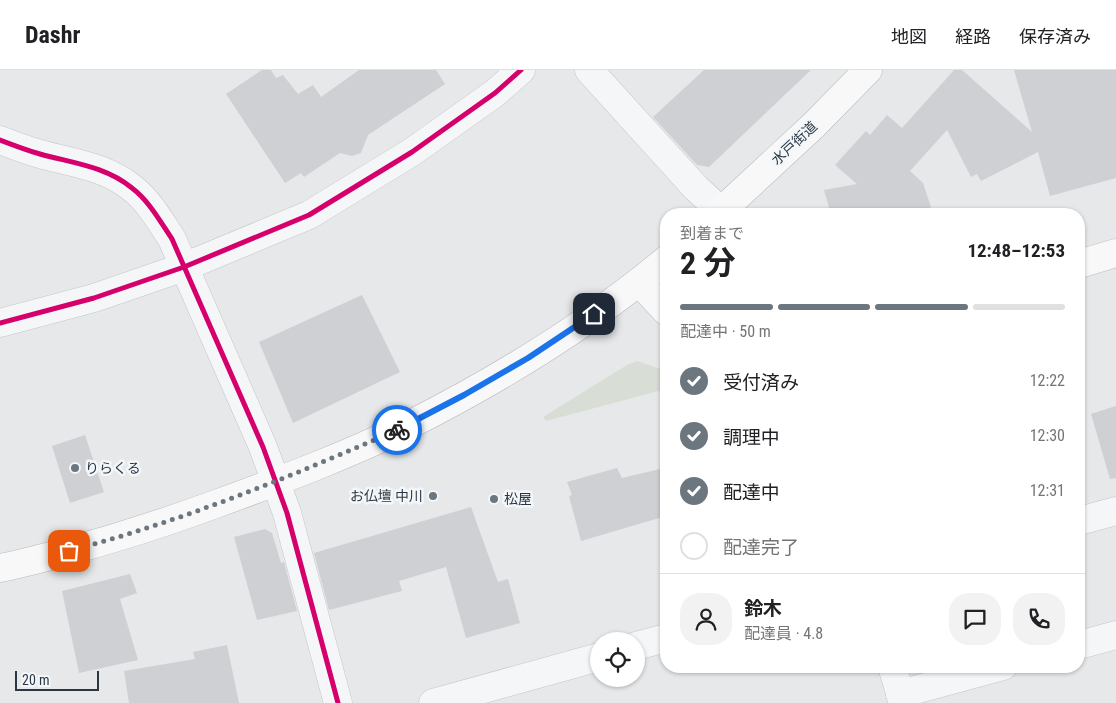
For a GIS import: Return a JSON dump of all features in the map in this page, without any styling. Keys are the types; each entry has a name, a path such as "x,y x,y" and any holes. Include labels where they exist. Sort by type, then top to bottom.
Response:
{"main road":[{"name":"水戸街道","path":"723,208 814,125 868,70"},
{"path":"1085,262 1116,253"},
{"path":"0,568 150,528 277,482 408,425 464,395 554,342 640,282 660,265"},
{"path":"640,282 660,305"}],"street":[{"path":"0,323 94,298 184,267 309,215 412,152 495,93 521,70"},
{"path":"589,70 715,208"},
{"path":"0,140 40,154 99,169 116,177 133,188 152,209 172,239 277,482 338,703"},
{"path":"1085,519 1116,511"},
{"path":"1085,643 1116,635"},
{"path":"645,644 660,640"},
{"path":"433,703 590,659"},
{"path":"894,673 901,698 981,673"}],"shaded area":[{"path":"637,361 660,369 660,391 546,421 543,417 627,365"}],"building":[{"path":"262,70 271,70 276,78 283,75 298,94 313,85 321,97 359,70 436,70 445,84 368,135 361,153 352,156 340,153 304,177 301,173 285,183 226,94"},
{"path":"704,70 811,70 709,167 697,165 653,117"},
{"path":"954,70 962,70 1032,132 1014,70 1116,70 1116,178 1050,196 1038,152 981,181 977,174 971,177 947,130 910,171 923,183 931,207 829,208 824,190 857,184 835,165 866,131 870,135 887,115 902,128"},
{"path":"362,295 400,372 293,423 259,342"},
{"path":"1116,406 1116,478 1110,479 1091,414"},
{"path":"85,435 104,492 70,503 52,446"},
{"path":"617,468 622,478 660,469 660,518 581,541 569,496 572,495 567,482"},
{"path":"471,507 498,582 508,579 520,623 466,638 446,567 399,581 402,591 329,610 314,553"},
{"path":"265,529 272,533 281,563 284,562 297,611 257,620 234,537"},
{"path":"130,574 137,593 120,599 138,660 79,673 62,591"},
{"path":"227,645 239,703 129,703 124,671 195,659 193,652"}],"cycle path":[{"path":"0,323 94,298 184,267 309,215 412,152 495,93 521,70"},
{"path":"0,140 99,170 122,181 144,199 172,239 263,447 287,513 338,703"}],"way so far":[{"path":"69,551 150,528 277,482 397,430"}],"place":[{"name":"りらくる","path":"75,468"},
{"name":"お仏壇 中川","path":"433,496"},
{"name":"松屋","path":"494,499"}],"route":[{"path":"397,430 464,395 528,358 594,314"}]}
